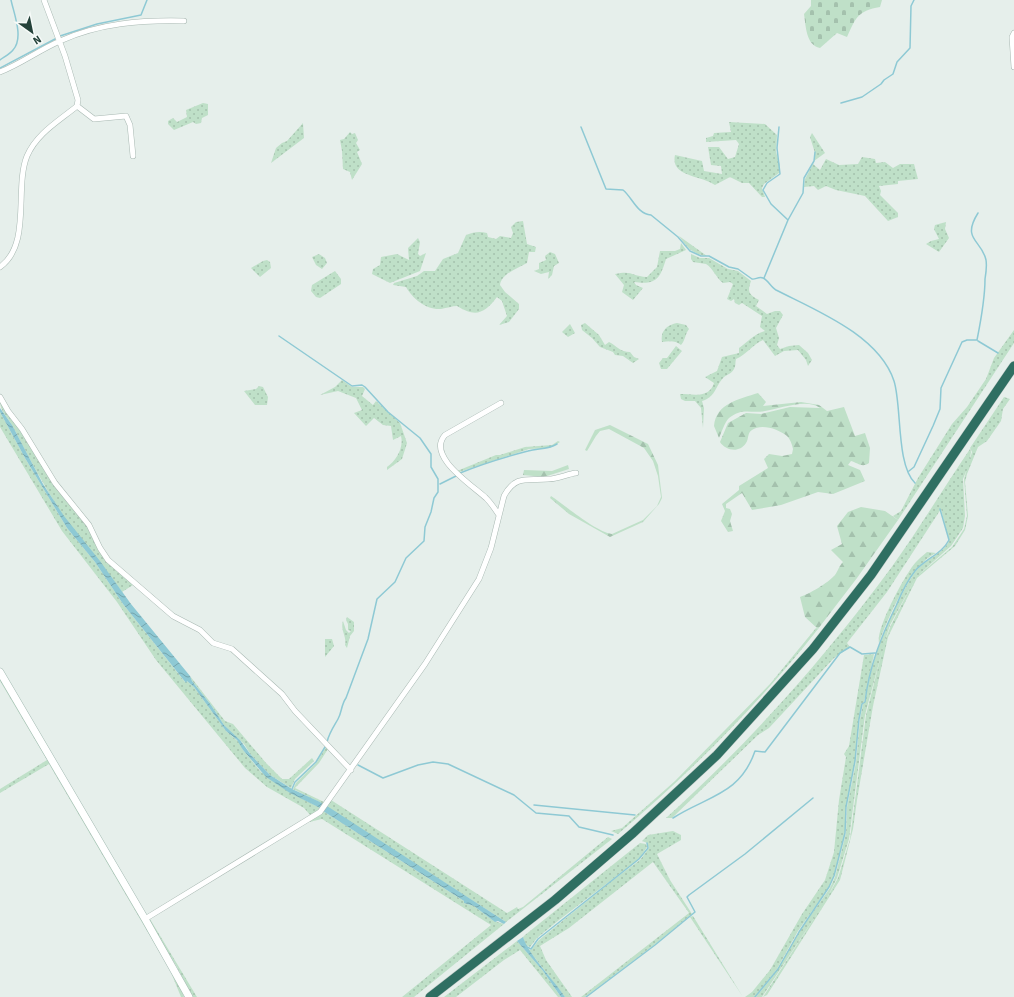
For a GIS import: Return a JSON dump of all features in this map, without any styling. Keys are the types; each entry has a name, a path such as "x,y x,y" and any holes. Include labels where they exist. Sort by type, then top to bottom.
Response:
{"highway":[{"path":"430,997 554,900 633,833 717,755 813,649 871,574 1014,366"}],"street":[{"path":"0,267 6,263 12,254 18,235 22,183 27,157 37,139 46,130 77,106 78,100 44,0"},
{"path":"0,72 59,41 108,25 150,20 184,21"},
{"path":"1014,33 1012,37 1014,67"},
{"path":"77,106 94,119 126,116 130,125 133,156"},
{"path":"0,397 8,411 22,429 55,483 89,525 100,548 108,560 173,616 200,630 213,643 232,649 282,694 295,711 351,770"},
{"path":"499,515 487,498 448,464 439,446 440,440 445,435 501,403"},
{"path":"145,919 320,812 425,664 479,579 491,548 507,489 516,482 529,479 550,480 576,473"},
{"path":"0,672 189,997"}],"green space":[{"path":"811,0 882,0 880,7 862,13 859,16 853,24 847,37 837,33 820,48 812,43 806,30 804,14 811,6"},
{"path":"203,103 208,104 208,115 202,118 201,123 196,124 193,122 174,130 168,124 168,121 173,118 177,122 187,117 186,110"},
{"path":"729,122 765,124 777,135 776,152 780,165 779,173 764,184 762,188 765,197 762,197 749,183 742,183 730,177 715,185 682,172 677,168 675,155 702,161 704,171 722,174 721,166 711,165 708,147 719,147 728,159 735,157 739,144 736,140 706,142 706,138 713,136 714,133 731,132"},
{"path":"303,123 304,138 271,163 276,148 287,141"},
{"path":"350,132 352,134 355,133 358,140 356,143 360,150 357,152 362,164 352,180 350,172 343,169 340,140 344,139"},
{"path":"812,133 825,153 814,161 815,153 810,137"},
{"path":"862,157 875,159 876,163 885,162 893,168 900,164 914,164 918,179 898,181 898,184 879,186 881,191 880,195 898,213 898,217 888,221 865,196 836,190 826,186 818,190 814,186 804,187 805,179 813,164 820,170 826,159 839,165 858,164"},
{"path":"523,221 527,244 536,247 535,252 529,252 527,263 510,272 501,281 500,285 505,292 519,304 519,309 509,322 499,325 507,316 502,301 497,297 484,310 475,313 457,306 435,309 420,303 412,296 406,287 393,285 394,283 417,276 424,271 435,271 443,259 458,253 466,235 481,232 487,233 488,237 496,239 500,236 511,238 513,233 511,227 516,222"},
{"path":"946,222 945,229 949,238 939,252 926,244 939,239 934,229 935,225"},
{"path":"679,236 707,256 694,252"},
{"path":"418,238 420,242 418,254 420,256 426,253 420,271 390,283 372,274 373,269 380,265 381,257 397,254 409,260 408,248"},
{"path":"681,243 686,250 666,259 662,271 656,279 641,283 634,282 636,285 643,288 633,300 622,292 624,285 615,274 629,273 647,277 657,267 660,251 675,251 680,249"},
{"path":"550,252 555,254 559,263 554,266 552,275 548,279 549,272 541,274 534,271 539,269 539,263 546,260 545,256"},
{"path":"319,254 325,258 327,263 322,269 316,265 312,257"},
{"path":"691,254 700,258 709,258 728,269 738,271 751,281 749,291 751,295 759,300 756,306 767,314 780,311 783,315 776,328 779,338 777,345 780,349 799,345 808,353 812,360 808,366 806,360 798,350 784,351 775,356 763,340 759,342 736,359 733,371 721,380 710,397 702,401 704,408 703,428 701,408 695,401 685,401 681,399 680,394 704,394 712,388 714,383 705,377 717,371 722,357 739,353 739,348 754,336 765,331 760,327 762,316 742,303 739,305 735,303 734,299 731,301 727,299 733,284 730,282 723,283 706,264 693,262 691,259"},
{"path":"267,260 270,262 271,268 260,277 251,268"},
{"path":"335,271 341,279 341,284 320,298 316,297 311,291 312,285"},
{"path":"585,323 599,335 605,345 609,342 621,350 630,352 634,357 639,359 633,363 623,356 615,355 613,352 600,347 582,330 581,325"},
{"path":"677,323 686,325 689,329 681,345 670,341 662,342 662,335 665,329 670,325"},
{"path":"570,324 575,333 568,337 562,332"},
{"path":"1014,330 1014,343 898,520 893,516 901,511 918,478 952,424 967,407 986,379 994,358"},
{"path":"676,346 682,351 667,369 661,369 659,363 663,358 667,358"},
{"path":"342,380 352,387 363,387 365,389 362,396 373,405 376,401 400,423 407,443 402,459 387,470 387,467 396,458 400,450 402,441 401,436 393,440 391,426 383,425 374,418 366,426 354,413 362,410 356,398 338,391 320,395 335,387"},
{"path":"259,386 263,387 268,397 267,405 255,405 244,391 256,389"},
{"path":"758,393 766,402 763,406 801,402 819,405 827,411 844,407 855,436 865,433 870,448 869,463 862,465 851,461 848,465 860,470 865,481 833,494 818,492 781,505 752,510 742,493 726,504 726,508 730,509 732,514 730,521 733,531 728,532 721,521 725,511 722,504 739,490 739,486 768,468 764,459 769,454 782,456 792,454 793,449 787,436 775,429 760,427 750,431 748,440 740,449 729,449 720,442 728,423 746,413 761,414 790,407 820,408 814,405 801,404 760,412 739,413 727,420 719,438 714,426 719,412 730,403"},
{"path":"1004,397 1010,399 1003,409 1001,421 987,441 978,447 967,474 965,482 968,516 965,530 955,546 917,578 888,637 873,706 853,829 840,880 767,995 763,997 826,900 838,878 850,839 866,715 884,644 891,625 916,577 952,547 964,529 967,516 964,479 972,452 970,448"},
{"path":"0,401 16,423 52,483 86,523 108,562 133,585 122,592 71,527 37,473 11,423 3,411"},
{"path":"0,412 25,458 67,528 95,562 123,604 185,682 187,681 194,687 226,731 241,744 243,750 261,772 297,796 320,808 311,816 304,808 267,787 245,768 156,660 117,602 62,531 0,427"},
{"path":"610,425 648,444 658,465 662,498 659,504 643,522 610,537 569,514 550,498 551,496 598,529 612,534 643,520 657,506 661,497 658,476 653,461 644,448 609,429 600,431 587,451 585,450 595,430"},
{"path":"558,441 560,442 550,448 529,449 459,472 457,471 496,455 525,447 552,445"},
{"path":"970,449 969,464 963,479 965,516 963,528 951,546 916,577 890,625 884,644 865,715 849,839 837,878 826,900 762,997 756,997 774,975 799,932 830,888 835,877 846,833 847,807 856,762 860,719 873,664 896,606 910,579 920,567 939,553 949,541 941,509 887,592 847,643 850,647 834,658 769,728 758,735 672,818 666,818 727,760 813,667 866,602 891,568"},
{"path":"568,465 569,469 544,477 523,475 524,470 552,471"},
{"path":"861,507 885,511 898,520 857,578 818,629 805,617 800,597 818,588 835,575 843,562 831,550 842,544 837,526 848,512"},
{"path":"927,552 936,553 918,568 910,580 894,607 879,643 881,628 895,595 912,567"},
{"path":"347,617 354,622 354,631 350,636 347,648 345,645 342,624 343,621 346,630 349,633 351,631 348,630 346,620"},
{"path":"816,628 818,629 772,684 698,762 618,834 611,831 622,828 675,781 770,684"},
{"path":"325,639 332,639 334,646 325,657"},
{"path":"874,654 859,719 855,761 846,807 845,833 834,876 829,887 798,931 777,969 755,997 745,997 752,992 770,970 802,914 825,880 834,852 839,800 846,757 844,754 849,746 864,655"},
{"path":"0,676 178,980 184,997 181,997 170,970 49,764 0,793 0,789 47,760 0,681"},
{"path":"190,676 225,721 233,724 266,763 282,779 289,779 312,758 314,761 295,779 291,788 270,775 251,755 244,744 224,725 211,705 192,681"},
{"path":"326,747 328,749 319,763 295,788 324,802 323,804 293,789 296,783 317,762"},
{"path":"331,800 507,913 517,907 518,909 523,907 608,837 612,839 506,922 333,811 327,806"},
{"path":"323,811 464,901 464,903 474,906 494,921 504,924 414,997 402,997 491,925 322,819 309,822"},
{"path":"673,831 681,835 681,840 657,854 670,880 692,914 654,945 585,997 581,997 689,913 653,862 569,928 540,946 546,960 572,997 565,997 528,949 531,950 539,940 640,860 649,848 647,843 642,841 648,835"},
{"path":"640,843 646,844 647,847 639,859 559,920 537,938 530,947 525,945 523,937 525,935"},
{"path":"693,916 743,997 690,917"},
{"path":"150,919 197,997 192,997 177,967 149,922"},
{"path":"517,941 543,971 561,997 558,997 520,950 504,960 456,997 444,997"}],"water":[{"path":"0,408 12,425 43,484 64,516 100,561 131,604 190,676 192,681 211,705 224,725 240,740 251,755 270,775 292,789 320,802 323,804 320,808 290,793 266,777 243,750 237,740 226,731 194,687 187,681 186,683 123,604 95,562 67,528 25,458 0,412"},
{"path":"327,806 506,922 504,924 498,921 495,922 474,906 464,903 464,901 323,811"},
{"path":"523,937 530,951 565,997 561,997 543,971 517,941"}],"waterway":[{"path":"0,60 13,50 18,39 17,26 11,0"},
{"path":"60,36 97,24 141,15 147,0"},
{"path":"841,103 862,97 893,74 897,62 910,48 911,6 914,0"},
{"path":"0,68 55,39"},
{"path":"581,127 606,189 623,190 642,212 651,215 678,237 690,251 701,256 709,256 729,267 738,269 752,279 760,277 763,278 776,290 827,315 860,337 875,350 886,365 894,381 902,449 909,474 915,483"},
{"path":"764,278 788,220 771,204 763,190 767,183 780,174 777,148 779,127"},
{"path":"788,220 803,193 804,178 814,161 815,152"},
{"path":"909,471 914,467 940,409 941,388 962,342 967,340 977,340 984,302 986,272 986,260 984,253 972,234 973,222 978,213"},
{"path":"279,336 352,386 362,385 365,387 388,412 420,438 431,454 431,467 438,479 438,492 434,498 431,512 425,527 424,541 406,558 395,582 377,599 368,639 339,716 327,742"},
{"path":"978,341 998,353"},
{"path":"460,473 502,458 557,444"},
{"path":"440,484 456,476"},
{"path":"755,997 778,969 799,932 829,887 834,876 845,833 846,807 855,761 859,719 862,704 865,702 869,677 876,652 885,629 909,579 919,567 938,553 949,540 940,509"},
{"path":"673,818 721,793 741,777 749,766 755,751 765,752 840,653 850,647 862,654 875,653"},
{"path":"292,789 295,782 316,762 325,747"},
{"path":"358,765 383,778 418,765 433,762 448,764 514,795 536,813 569,816 579,827 613,835"},
{"path":"586,997 655,945 695,912 687,897 689,895 745,854 813,798"},
{"path":"534,805 635,815"},
{"path":"525,946 531,949 538,939 639,859 648,848 647,843"}]}
